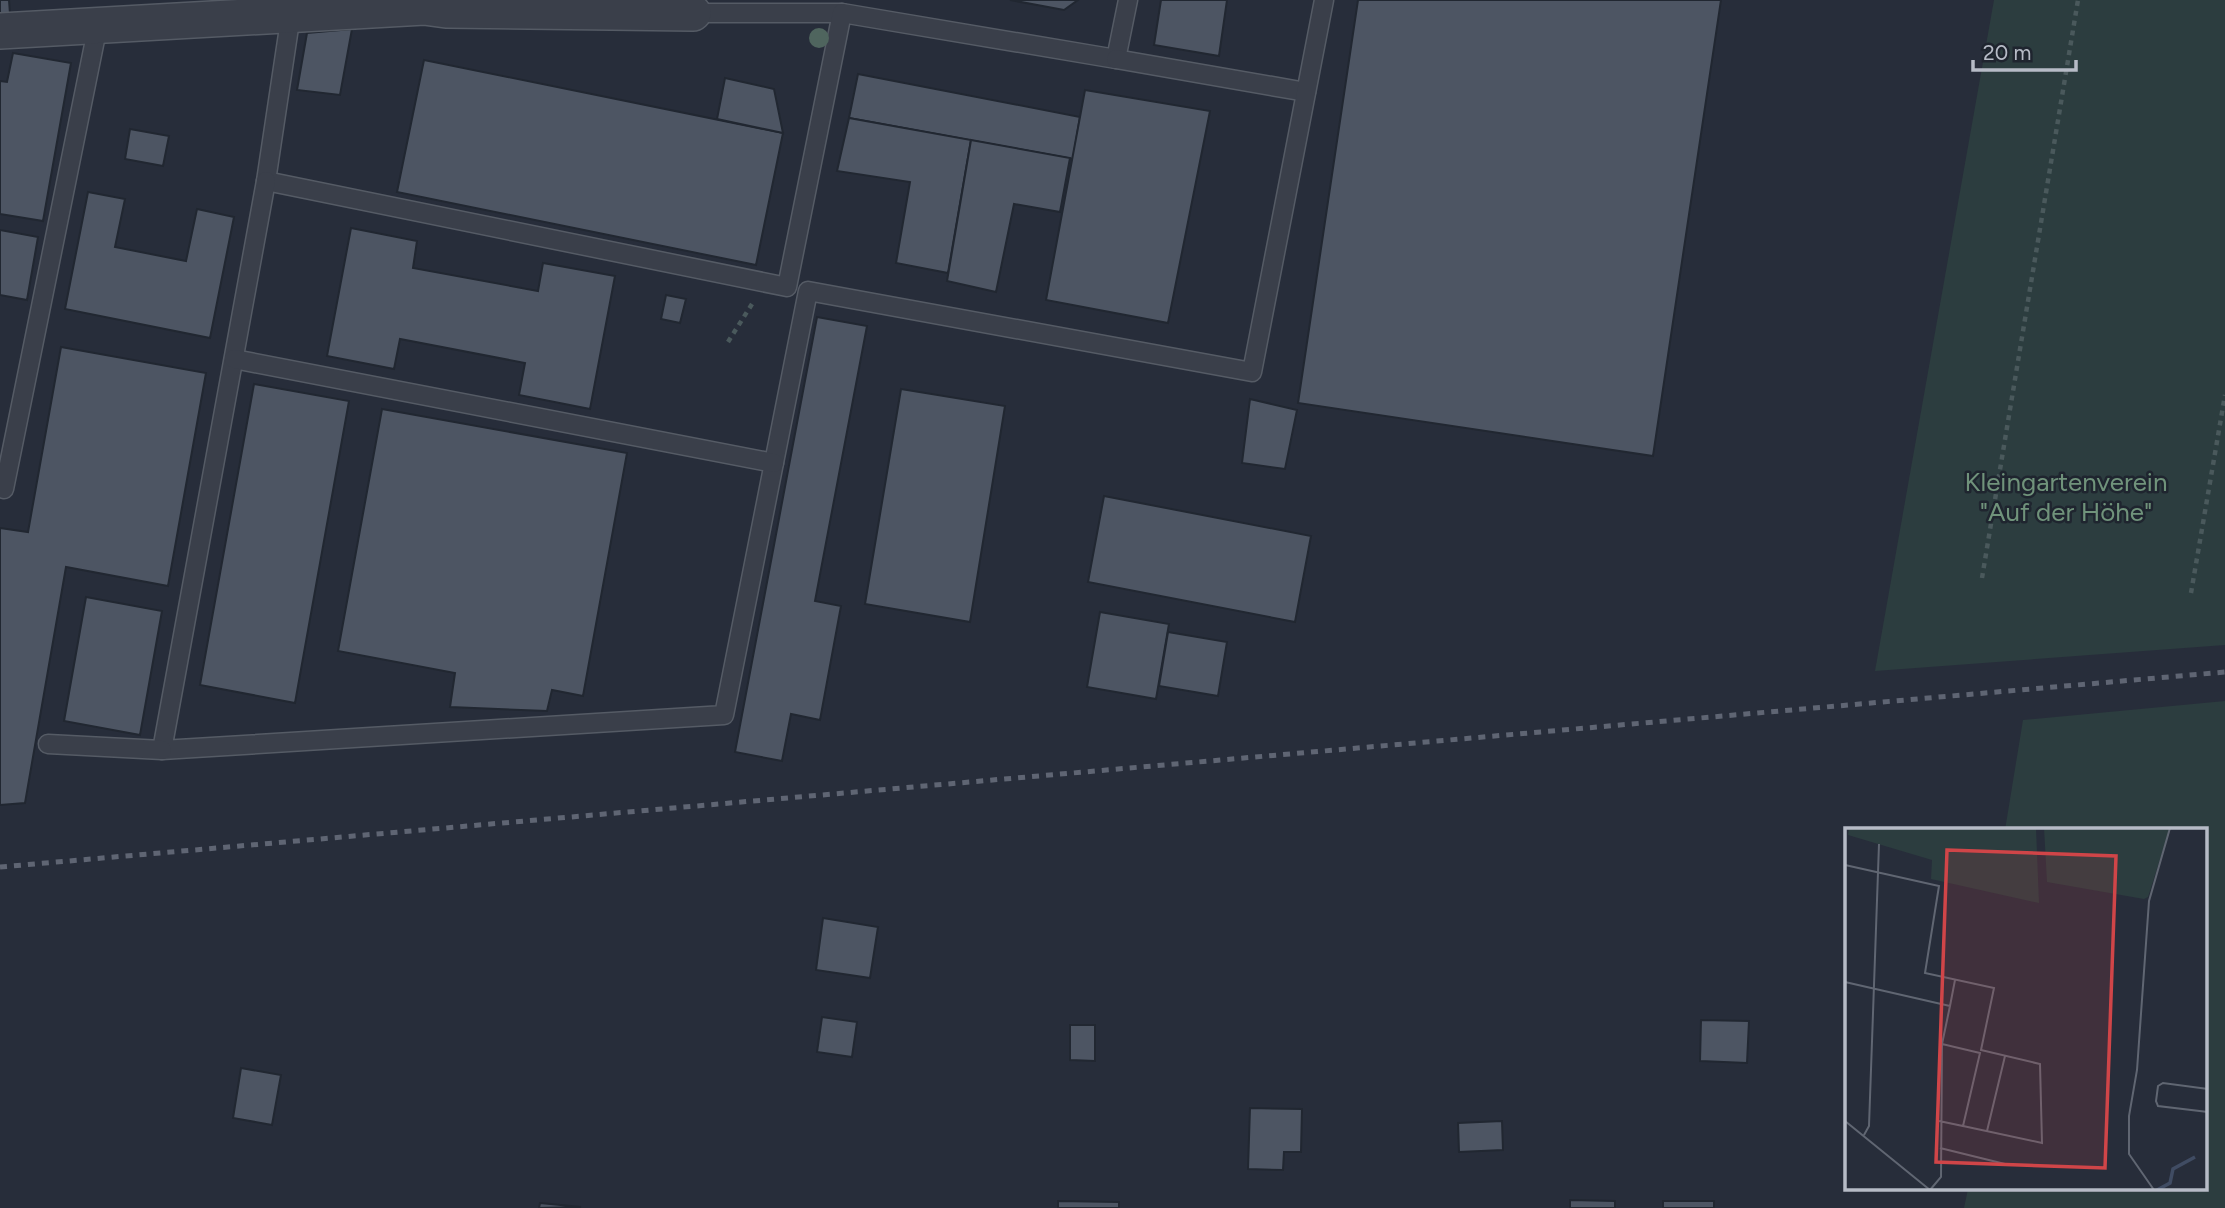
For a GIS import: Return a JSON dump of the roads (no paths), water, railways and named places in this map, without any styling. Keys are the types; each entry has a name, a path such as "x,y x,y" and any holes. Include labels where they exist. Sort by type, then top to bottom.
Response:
{"street":[{"path":"0,31 424,7 446,10 693,13"}],"lane":[{"path":"1116,59 1128,0"},
{"path":"266,181 766,283 1252,372 1324,0"},
{"path":"693,13 842,13 1306,92"},
{"path":"787,287 842,13"},
{"path":"162,750 266,181 291,14"},
{"path":"4,489 98,25"},
{"path":"48,744 162,750 724,715 808,291"},
{"path":"234,359 774,463"}],"railway":[{"path":"0,867 2225,672"}],"park label":[{"name":"Kleingartenverein \"Auf der Höhe\"","path":"2066,497"}]}
